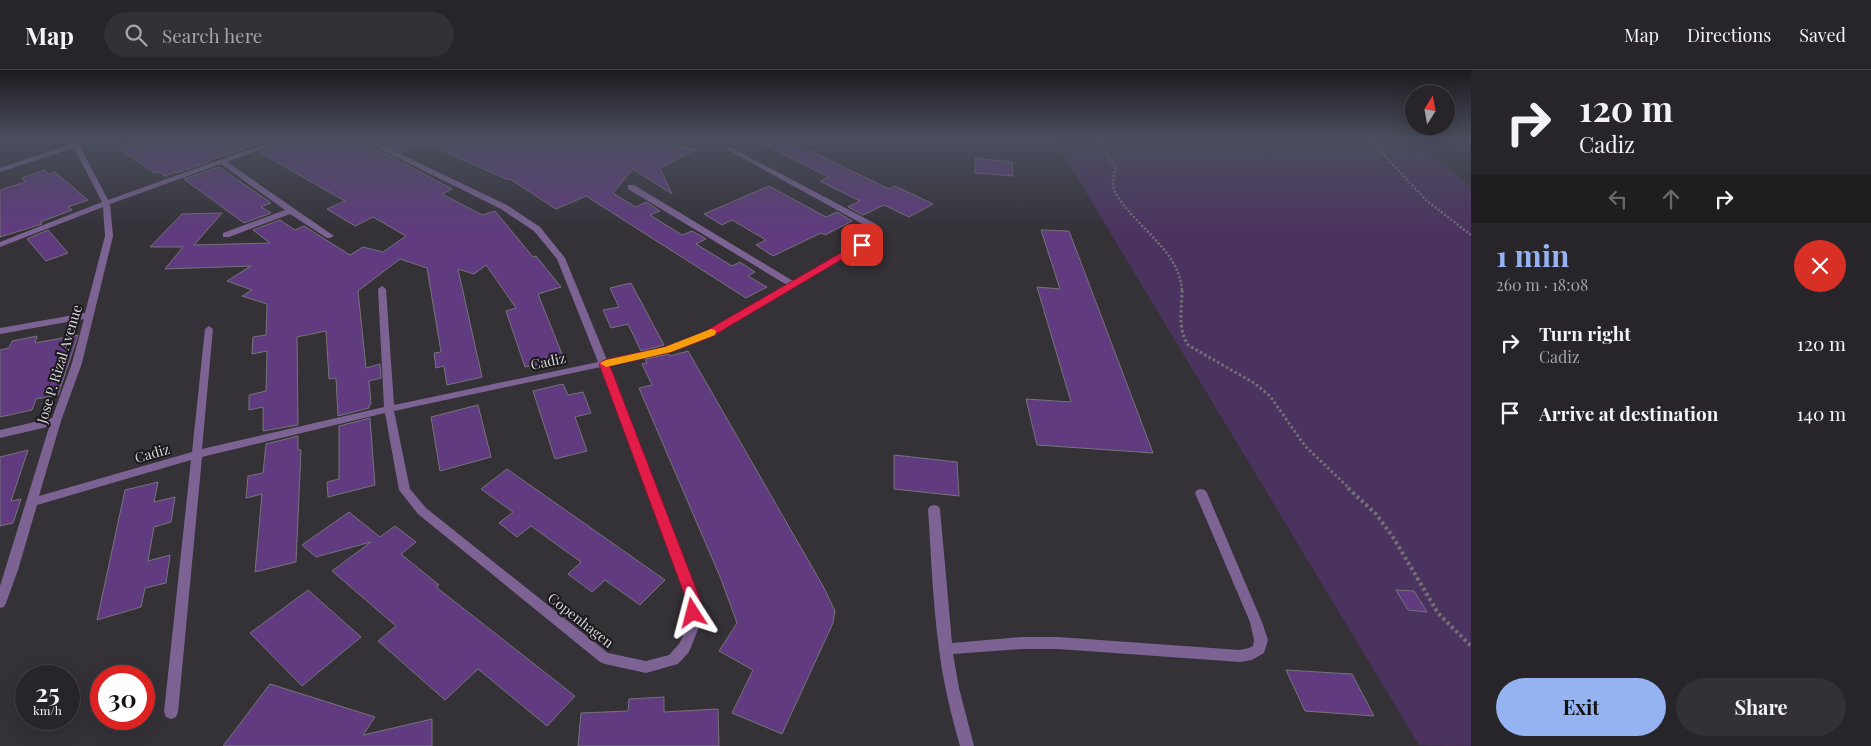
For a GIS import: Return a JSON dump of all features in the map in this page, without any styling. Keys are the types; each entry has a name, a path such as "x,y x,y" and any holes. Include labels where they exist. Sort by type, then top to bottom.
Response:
{"street":[{"name":"Jose P. Rizal Avenue","path":"0,603 6,571 33,502 56,421 77,363 109,236 106,204 90,170"},
{"path":"0,245 201,170"},
{"path":"232,170 291,212 330,236"},
{"name":"Copenhagen","path":"382,289 389,409 405,490 422,512 605,658 646,668 673,660 684,648 693,627 693,599 604,364 561,258 537,228 504,207 426,170"},
{"name":"Cadiz","path":"33,502 198,454 389,409 668,350 707,335 879,235 877,230 871,225 768,170"},
{"path":"631,187 793,285"},
{"path":"226,235 291,212"},
{"path":"0,331 89,315"},
{"path":"171,712 210,328"},
{"path":"0,434 56,421"},
{"path":"945,649 1022,643 1058,643 1240,656 1252,654 1259,649 1261,640 1256,622 1201,493"},
{"path":"934,509 945,649 955,705 967,746"}],"path":[{"path":"1116,170 1113,185 1115,191 1131,214 1174,261 1178,269 1183,286 1179,314 1184,340 1196,351 1245,377 1270,396 1306,446 1366,503 1385,525 1438,613 1471,646"},
{"path":"1398,170 1427,201 1471,235"}],"shaded area":[{"path":"1072,170 1450,170 1471,188 1471,746 1419,745"}],"building":[{"path":"44,170 49,174 55,172 88,200 68,207 72,210 40,222 42,224 0,237 0,190 25,182 22,178"},
{"path":"150,170 186,170 165,176 159,172 155,173"},
{"path":"212,170 223,170 271,203 261,207 271,213 244,223 184,179"},
{"path":"290,170 415,170 452,189 442,194 482,215 495,211 561,287 538,294 564,359 525,367 506,311 516,308 486,265 474,274 458,269 482,377 447,385 444,366 436,368 434,353 441,352 427,268 400,259 358,291 366,368 380,364 381,378 369,381 371,404 369,408 338,416 336,378 329,379 326,331 297,337 298,425 263,431 263,407 249,410 249,395 266,391 267,351 252,354 253,337 266,335 267,304 242,296 252,290 227,281 251,266 165,269 183,247 150,247 182,214 222,213 194,245 270,243 253,230 280,220 295,230 304,226 350,255 363,247 383,252 406,236 373,217 355,226 327,209 345,201"},
{"path":"485,170 633,170 613,193 636,207 646,202 660,211 650,215 682,235 692,231 706,239 696,244 732,266 740,262 755,272 748,276 767,287 746,298 586,196 556,209 510,179 508,180"},
{"path":"634,170 661,170 672,194"},
{"path":"814,170 849,170 889,189 895,186 933,204 909,217 884,205 863,215 848,207 860,201 820,181 829,177"},
{"path":"975,170 1013,170 1013,176 975,173"},
{"path":"769,186 826,217 837,212 852,221 825,235 821,233 773,256 756,245 766,240 732,220 722,225 704,214"},
{"path":"48,230 68,253 46,261 27,239"},
{"path":"1041,230 1069,231 1153,453 1037,445 1026,399 1071,402 1037,287 1060,289"},
{"path":"631,283 664,345 641,351 628,324 611,328 603,310 619,307 610,288"},
{"path":"78,335 58,395 36,399 32,410 0,417 0,350 9,348 12,341 37,336 35,343"},
{"path":"688,351 823,586 835,611 833,623 782,734 732,713 753,670 719,651 737,623 721,579 639,388 652,385 642,364 647,363 645,359 669,354 670,356"},
{"path":"563,384 568,395 583,392 591,413 575,417 587,451 555,459 533,391"},
{"path":"478,405 491,457 440,471 431,417"},
{"path":"370,418 375,485 328,497 327,482 339,479 339,426"},
{"path":"298,436 298,450 301,450 296,562 255,572 262,494 246,498 248,476 263,473 266,444"},
{"path":"28,450 11,501 21,499 13,523 0,526 0,457"},
{"path":"894,455 957,462 959,496 894,489"},
{"path":"507,469 665,580 640,605 605,580 592,592 568,574 581,562 531,526 517,537 499,523 513,512 481,489"},
{"path":"158,482 154,502 175,497 171,522 154,527 148,561 170,555 166,583 145,588 141,607 97,620 125,490"},
{"path":"349,512 380,537 395,526 416,542 401,554 439,585 436,587 575,696 547,726 478,669 445,700 378,641 396,626 332,571 371,542 316,557 302,545"},
{"path":"308,590 361,637 302,686 250,633"},
{"path":"1396,590 1414,591 1427,612 1408,610"},
{"path":"1286,670 1352,674 1374,716 1305,711"},
{"path":"270,684 375,717 363,735 432,719 432,746 223,746"},
{"path":"664,697 664,712 718,709 719,746 578,746 581,713 628,711 629,699"}],"slow traffic":[{"path":"606,363 668,350 711,332"}],"route":[{"path":"693,613 693,599 604,364 668,350 707,335 862,245"}]}
